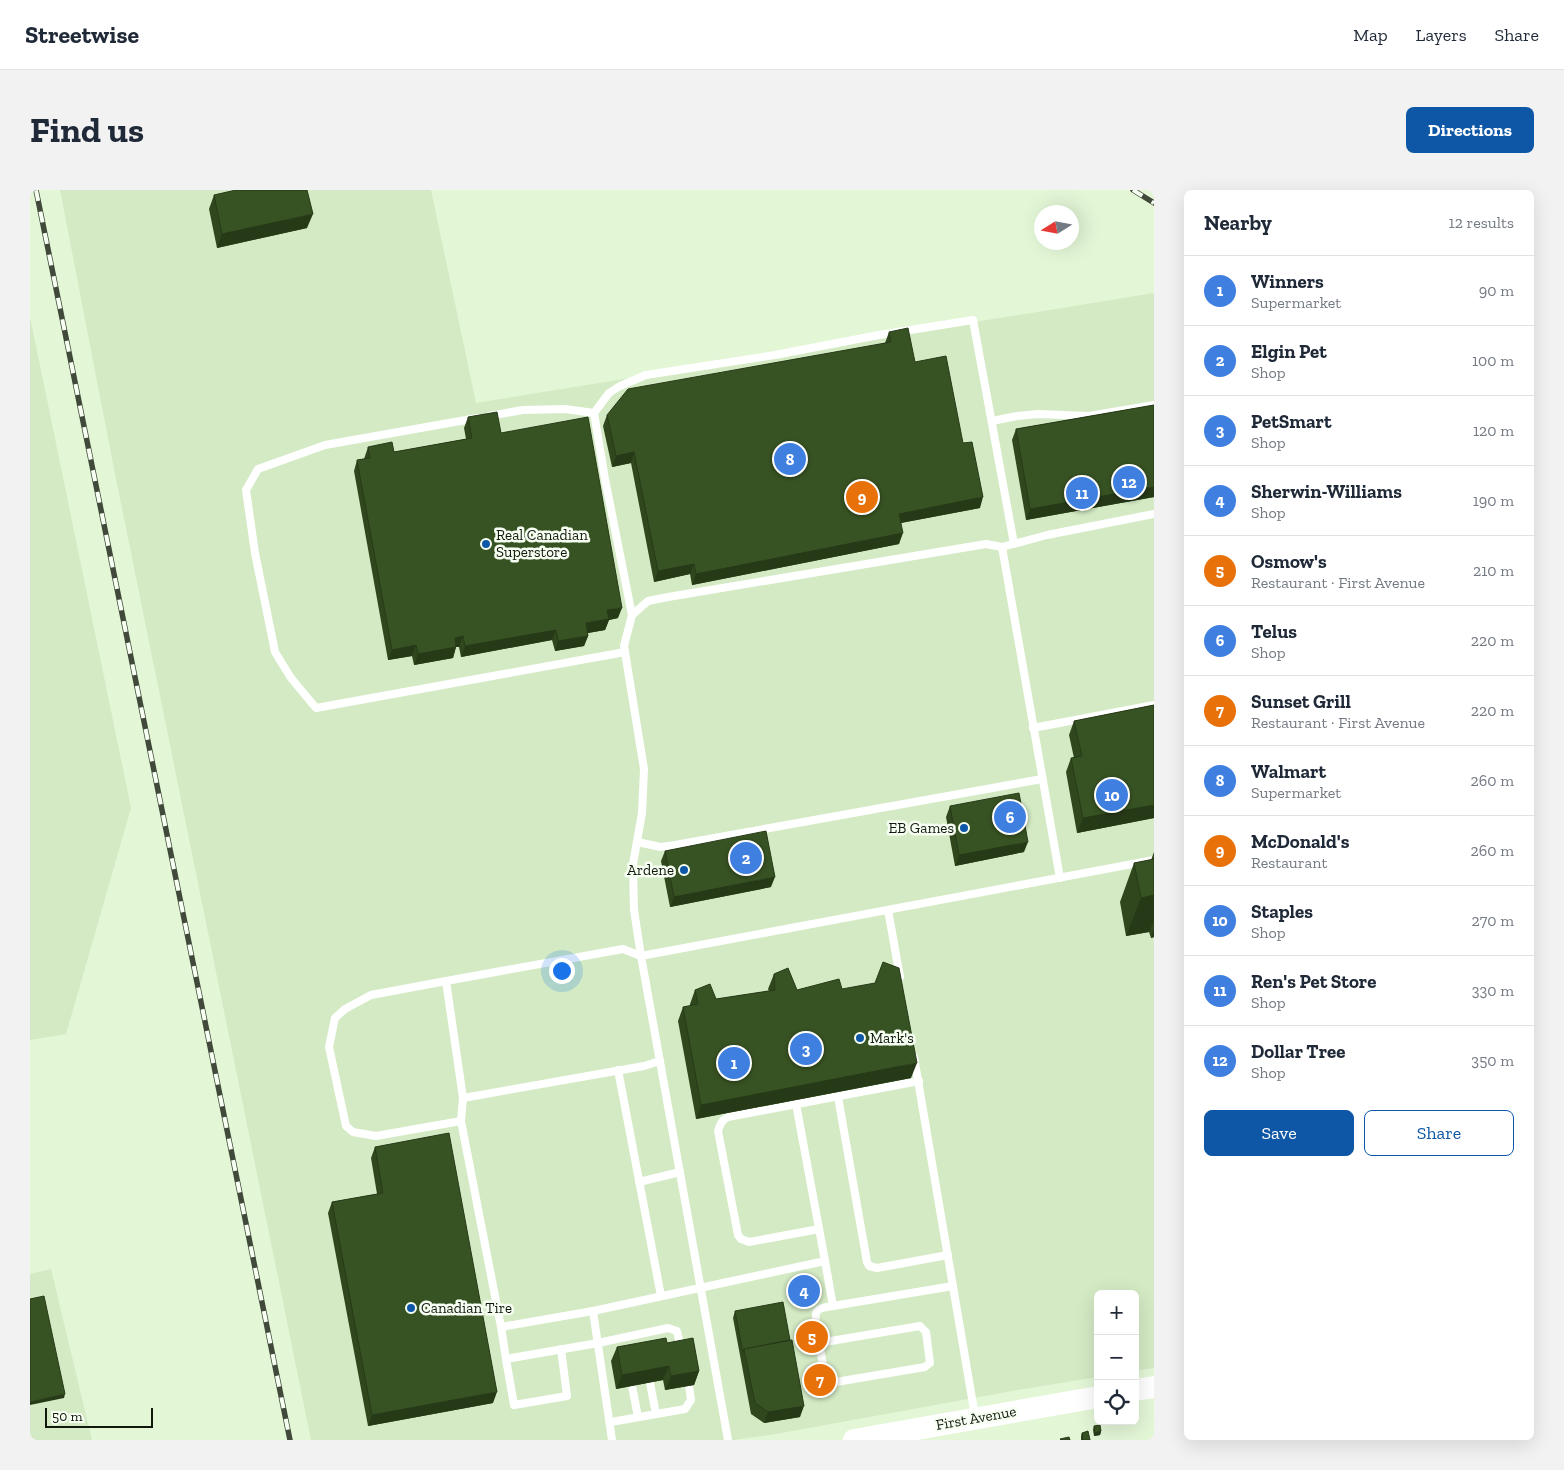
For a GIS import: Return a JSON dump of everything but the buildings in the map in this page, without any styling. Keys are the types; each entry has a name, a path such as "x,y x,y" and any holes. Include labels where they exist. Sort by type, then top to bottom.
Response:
{"main road":[{"path":"1139,1389 1154,1387"},
{"name":"First Avenue","path":"854,1440 1094,1398"}],"lane":[{"path":"728,1440 634,910 633,864 642,813 644,769 624,646 632,615 594,413 609,394 620,386 646,375 774,356 973,320 1014,544"},
{"path":"992,421 1038,414 1089,416 1154,405"},
{"path":"594,413 565,409 523,410 325,445 258,469 246,490 255,553 275,652 290,678 316,708 625,652"},
{"path":"632,615 648,601 668,597 986,544 1002,547 1048,535 1154,514"},
{"path":"1002,547 1060,878"},
{"path":"1033,728 1154,705"},
{"path":"637,842 661,847 668,846 1042,779"},
{"path":"461,1121 376,1136 353,1132 346,1126 328,1047 334,1018 345,1009 371,995 623,949 641,956 1154,860"},
{"path":"888,910 902,986"},
{"path":"446,981 463,1098 461,1121 501,1327 514,1405 567,1396 561,1349"},
{"path":"914,1052 976,1418"},
{"path":"463,1098 660,1061"},
{"path":"618,1070 661,1296"},
{"path":"819,1229 749,1242 738,1236 718,1131 723,1119 919,1081"},
{"path":"838,1097 869,1266 877,1268 948,1255"},
{"path":"796,1104 833,1306"},
{"path":"638,1182 680,1172"},
{"path":"501,1327 593,1311 824,1261"},
{"path":"820,1343 920,1326 926,1332 930,1363 925,1367 830,1382 825,1376 820,1343 816,1313 819,1309 833,1306 954,1286"},
{"path":"593,1311 612,1440"},
{"path":"506,1359 598,1343 641,1338 668,1328 677,1331 682,1353"},
{"path":"650,1383 656,1414"},
{"path":"632,1386 638,1417"},
{"path":"610,1422 685,1409 691,1400 689,1386"}],"shaded area":[{"path":"60,190 431,190 476,403 1154,293 1154,1368 1139,1370 1139,1290 1094,1290 1094,1378 733,1440 311,1440 114,469"},
{"path":"30,317 131,808 66,1034 30,1040"},
{"path":"51,1269 92,1440 30,1440 30,1274"}],"railway":[{"path":"36,190 290,1440"},
{"path":"1133,190 1154,203"}],"place":[{"name":"Walmart","path":"790,459"},
{"name":"Dollar Tree","path":"1129,482"},
{"name":"Ren's Pet Store","path":"1082,493"},
{"name":"McDonald's","path":"862,497"},
{"name":"Real Canadian Superstore","path":"486,544"},
{"name":"Staples","path":"1112,795"},
{"name":"Telus","path":"1010,817"},
{"name":"EB Games","path":"964,828"},
{"name":"Elgin Pet","path":"746,858"},
{"name":"Ardene","path":"684,870"},
{"name":"Mark's","path":"860,1038"},
{"name":"PetSmart","path":"806,1049"},
{"name":"Winners","path":"734,1063"},
{"name":"Sherwin-Williams","path":"804,1291"},
{"name":"Canadian Tire","path":"411,1308"},
{"name":"Osmow's","path":"812,1337"},
{"name":"Sunset Grill","path":"820,1380"}]}
